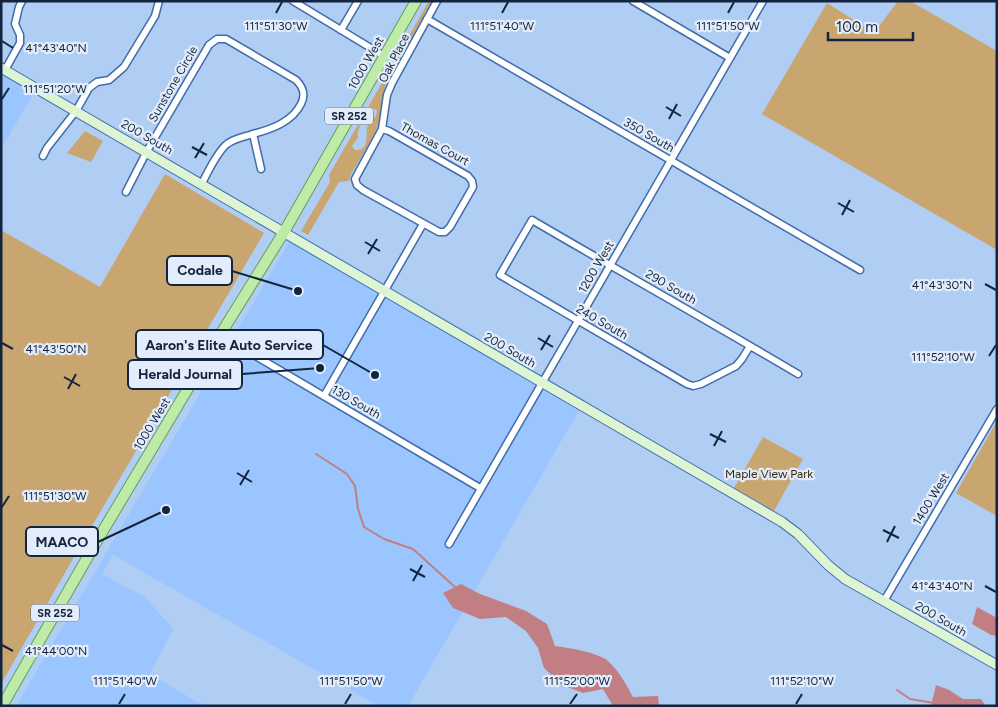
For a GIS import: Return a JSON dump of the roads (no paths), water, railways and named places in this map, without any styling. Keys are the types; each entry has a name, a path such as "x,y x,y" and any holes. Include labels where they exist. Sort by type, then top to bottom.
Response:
{"main road":[{"name":"1000 West","path":"2,706 102,533 284,232 416,1"}],"street":[{"path":"3,69 20,44 20,35 15,24 22,1"},
{"path":"43,156 47,148 76,111 89,88 97,82 109,80 124,67 155,16 159,1"},
{"path":"294,1 384,56"},
{"path":"341,30 358,1"},
{"name":"Oak Place","path":"382,129 392,83 437,1"},
{"path":"633,1 730,58"},
{"name":"1200 West","path":"449,544 762,1"},
{"name":"350 South","path":"427,19 860,270"},
{"name":"Sunstone Circle","path":"147,152 209,45 217,39 226,39 296,80 303,87 304,98 293,116 282,124 238,138 227,144 202,183"},
{"name":"200 South","path":"3,69 782,522 798,534 828,565 845,579 997,665"},
{"name":"Thomas Court","path":"382,129 389,131 468,176 472,181 473,187 450,227 445,232 439,232 423,224 362,190 357,185 355,179 382,129"},
{"path":"252,134 261,169"},
{"path":"126,192 147,152"},
{"name":"290 South","path":"500,275 532,220 798,374"},
{"path":"324,396 423,224"},
{"name":"240 South","path":"500,275 693,386 701,384 736,366 750,346"},
{"name":"130 South","path":"220,335 480,488"},
{"name":"1400 West","path":"884,600 997,409"}],"waterway":[{"path":"316,454 347,474 355,486 358,509 364,527 384,539 413,549 456,588"},
{"path":"897,690 910,699 934,703"}],"place":[{"name":"Codale","path":"298,291"},
{"name":"Herald Journal","path":"320,368"},
{"name":"Aaron's Elite Auto Service","path":"375,375"},
{"name":"MAACO","path":"166,510"}],"park label":[{"name":"Maple View Park","path":"769,474"}]}
